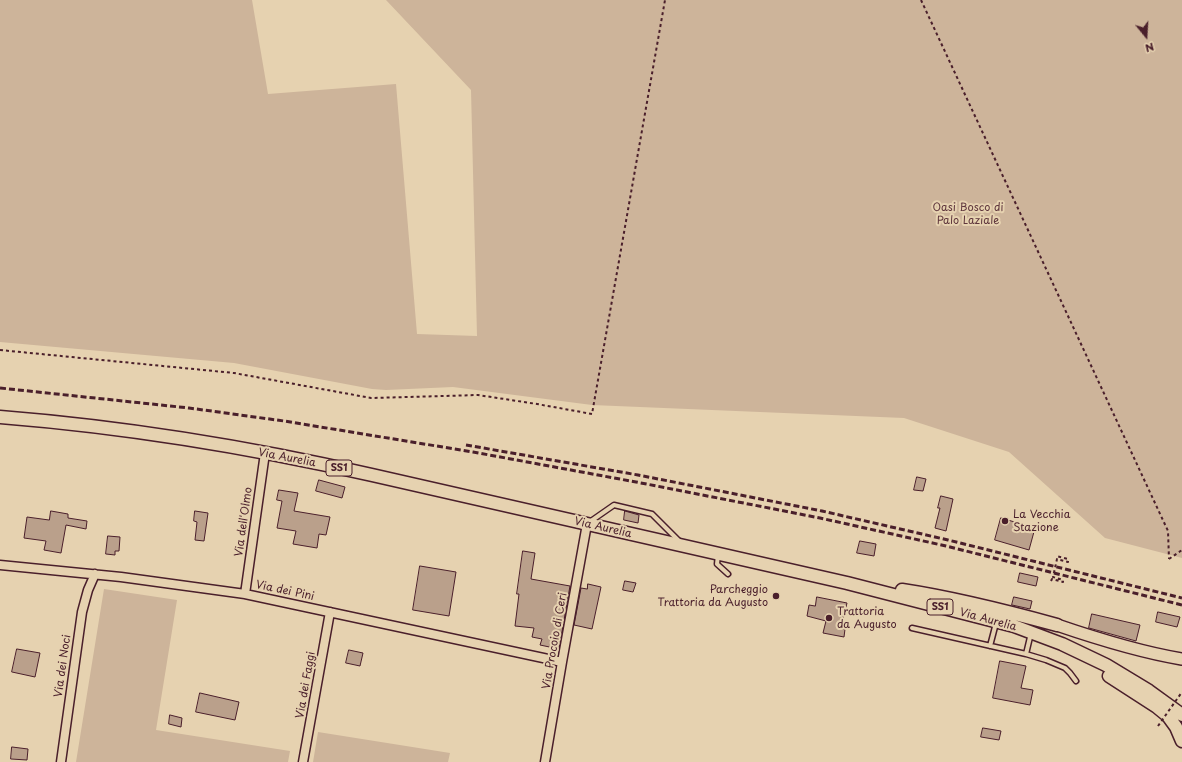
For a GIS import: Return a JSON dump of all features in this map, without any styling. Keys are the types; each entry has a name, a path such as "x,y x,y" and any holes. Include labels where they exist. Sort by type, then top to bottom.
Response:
{"main road":[{"name":"Via Aurelia","path":"0,417 142,433 265,453 352,470 847,583 996,621 1031,632 1081,652 1106,665 1150,691 1182,715"},
{"path":"847,583 951,598 1057,625"},
{"path":"1081,652 1099,668 1158,707 1168,716 1176,727 1182,741"}],"street":[{"name":"Via dell'Olmo","path":"245,594 265,453"},
{"name":"Via Procoio di Ceri","path":"545,762 587,524"},
{"name":"Via dei Pini","path":"0,565 95,574 245,594 562,662"},
{"name":"Via dei Noci","path":"61,762 82,612 88,590 95,574"},
{"name":"Via dei Faggi","path":"303,762 330,612"},
{"path":"1057,625 1116,644 1182,659"},
{"path":"1169,657 1182,662"}],"lane":[{"path":"587,524 614,505 652,514 685,547"},
{"path":"718,554 717,564 728,574"},
{"path":"990,646 996,621"},
{"path":"912,628 1046,660 1065,668 1076,681"},
{"path":"1026,654 1031,632"}],"path":[{"path":"0,350 234,373 371,398 478,395 592,414 665,0"},
{"path":"921,0 1168,531 1169,559 1182,550"},
{"path":"1051,581 1052,579 1063,582 1063,580 1053,577 1057,559 1068,562 1068,559 1056,556"},
{"path":"1158,726 1182,692"}],"green space":[{"name":"Oasi Bosco di Palo Laziale","path":"0,0 252,0 268,94 396,84 417,334 477,336 471,90 386,0 1182,0 1182,558 1105,538 1009,452 904,418 592,405 453,387 386,390 372,389 234,363 0,342"},
{"path":"104,589 177,600 156,730 290,751 288,762 76,762"},
{"path":"318,732 450,753 448,762 313,762"}],"building":[{"path":"917,477 926,479 923,491 914,490"},
{"path":"319,480 345,487 342,498 316,491"},
{"path":"279,490 298,493 294,511 330,517 326,535 319,534 317,548 293,544 296,531 277,528 282,501 277,500"},
{"path":"941,496 953,499 946,531 935,528 940,508 938,508"},
{"path":"51,511 68,514 68,518 87,521 86,529 66,525 61,553 44,550 46,541 24,538 27,517 49,520"},
{"path":"195,511 208,513 204,541 195,540 197,522 194,521"},
{"path":"625,511 639,515 638,523 624,520"},
{"path":"1001,518 1035,528 1029,550 995,540"},
{"path":"108,536 120,537 119,551 115,551 115,555 106,554"},
{"path":"860,541 876,544 874,556 857,553"},
{"path":"523,551 535,553 531,579 570,586 559,649 540,645 542,639 532,637 534,628 515,626 519,594 517,594"},
{"path":"420,566 456,572 449,616 413,610"},
{"path":"1020,573 1038,577 1036,586 1018,582"},
{"path":"625,581 636,583 633,592 623,590"},
{"path":"588,584 601,587 592,629 574,625 581,588 587,589"},
{"name":"Trattoria da Augusto","path":"817,597 847,603 842,623 842,629 845,629 844,637 823,633 826,621 807,616 809,605 815,606"},
{"path":"1014,597 1032,601 1030,609 1012,605"},
{"path":"1158,612 1180,617 1177,627 1156,622"},
{"path":"1092,614 1140,625 1136,641 1089,628"},
{"path":"17,649 40,653 35,677 12,672"},
{"path":"349,650 363,653 360,666 346,663"},
{"path":"1000,661 1026,666 1021,688 1033,690 1030,705 993,698"},
{"path":"200,693 239,702 235,720 196,712"},
{"path":"170,715 182,718 181,727 169,724"},
{"path":"983,728 1001,731 999,740 981,737"},
{"path":"12,747 28,749 27,760 11,759"}],"railway":[{"path":"0,388 189,408 284,421 473,452 820,518 946,546 1182,605"},
{"path":"466,445 638,475 822,511 948,540 1182,598"}],"place":[{"name":"La Vecchia Stazione","path":"1005,521"},
{"name":"Parcheggio Trattoria da Augusto","path":"776,596"},
{"name":"Trattoria da Augusto","path":"829,618"}]}
